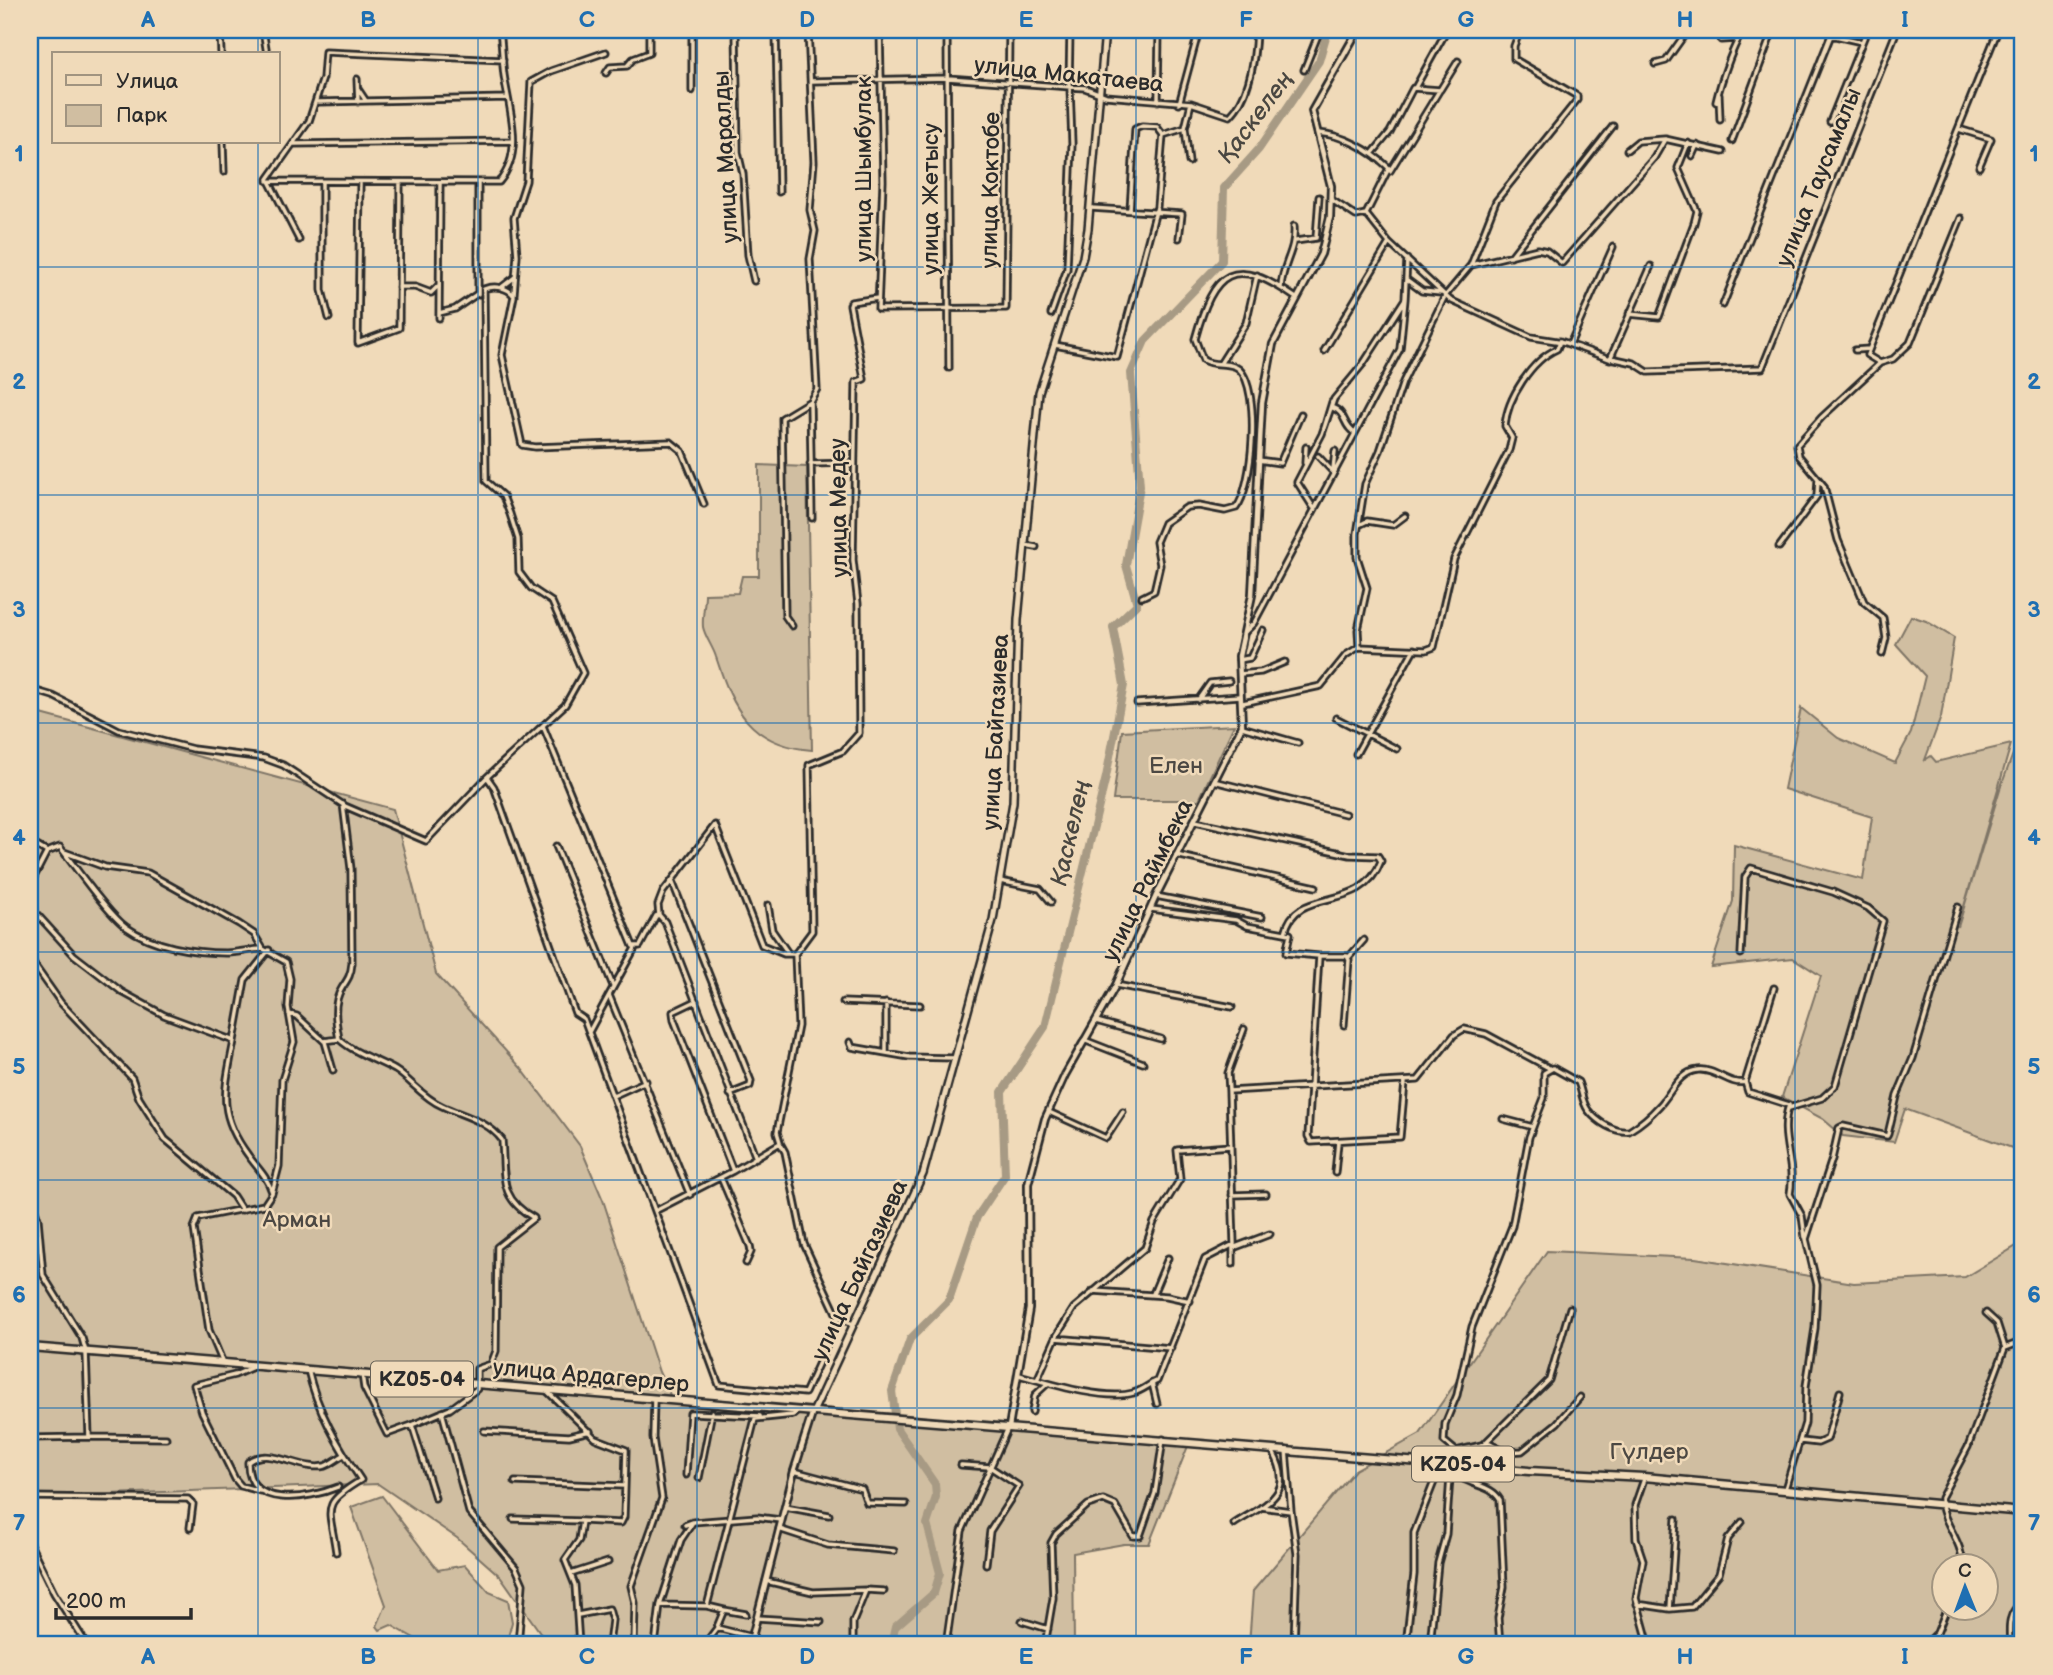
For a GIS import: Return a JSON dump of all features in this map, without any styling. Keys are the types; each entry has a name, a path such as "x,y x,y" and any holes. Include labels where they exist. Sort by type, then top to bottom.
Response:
{"main road":[{"name":"улица Байгазиева","path":"814,1410 923,1174 956,1058 1000,881 1013,802 1014,678 1030,527 1039,392 1083,257 1091,208 1105,30"},
{"name":"улица Ардагерлер","path":"30,1348 814,1410"},
{"name":"KZ05-04","path":"814,1410 1644,1477 2023,1512"}],"street":[{"path":"220,30 221,52"},
{"path":"263,30 267,52"},
{"path":"268,181 360,183 501,180 512,161 513,118 500,30"},
{"path":"606,73 610,67 627,66 633,59 649,53 649,30"},
{"path":"692,30 692,91"},
{"name":"улица Маралды","path":"736,30 738,152 743,174 748,255 754,281"},
{"path":"776,30 779,192"},
{"path":"792,626 785,617 782,418 810,401 817,389 810,259 815,231 810,210 814,171 808,30"},
{"name":"улица Шымбулак","path":"880,30 883,193 878,309 946,309"},
{"name":"улица Жетысу","path":"947,30 946,309 949,368"},
{"name":"улица Коктобе","path":"946,309 1006,309 1009,30"},
{"path":"1051,314 1067,269 1072,145 1070,30"},
{"path":"1158,101 1159,30"},
{"path":"1179,104 1199,30"},
{"name":"улица Макатаева","path":"812,81 948,78 1070,88 1179,104 1191,103 1227,115 1235,111 1251,71 1256,30"},
{"path":"1304,70 1321,30"},
{"name":"улица Раймбека","path":"1009,1427 1029,1309 1027,1184 1033,1155 1049,1112 1084,1040 1116,985 1176,855 1242,727 1239,660 1252,595 1262,403 1273,344 1321,254 1327,236 1332,200 1326,159 1312,111 1357,30"},
{"path":"1372,154 1390,132 1398,113 1447,30"},
{"path":"1359,647 1358,630 1367,588 1357,557 1358,526 1365,484 1380,451 1397,399 1443,294 1471,265 1496,201 1577,100 1577,96 1560,83 1514,59 1514,46 1520,30"},
{"path":"1654,64 1662,65 1666,61 1688,30"},
{"path":"1716,102 1734,53 1734,41 1745,30"},
{"path":"1732,141 1773,30"},
{"path":"1830,122 1867,30"},
{"name":"улица Таусамалы","path":"1611,358 1633,363 1648,372 1760,368 1765,364 1773,338 1897,30"},
{"path":"1880,363 1867,357 1869,349 1998,30"},
{"path":"1723,305 1832,32 1862,42"},
{"path":"1721,40 1734,41"},
{"path":"268,181 309,121 317,102 327,51 503,60"},
{"path":"606,52 551,71 531,82 526,181 514,218 517,255 514,296 502,355 522,445 535,447 671,442 682,451 704,504"},
{"path":"1332,200 1356,216 1366,214 1458,61"},
{"path":"357,79 358,102"},
{"path":"1416,86 1440,90"},
{"path":"358,88 366,101"},
{"path":"1718,93 1720,120"},
{"path":"317,102 508,97"},
{"path":"1189,162 1185,128 1191,103"},
{"path":"1511,257 1614,126"},
{"name":"улица Макатаева","path":"1130,210 1135,129 1157,127 1163,135"},
{"path":"1053,344 1117,357 1156,211 1163,135 1185,128"},
{"path":"1959,129 1991,139 1979,167"},
{"path":"1318,133 1333,135 1372,154 1388,168 1389,173"},
{"path":"1628,150 1638,141 1647,138 1667,139 1723,152"},
{"path":"1471,265 1544,250 1562,263 1667,139"},
{"path":"293,144 513,141"},
{"path":"1629,314 1659,317 1694,223 1697,211 1678,168 1688,143"},
{"path":"223,144 224,172"},
{"path":"1692,156 1697,145"},
{"path":"268,181 299,240"},
{"path":"360,183 358,343 399,328 400,182"},
{"path":"440,182 439,315 455,309 484,289 500,288 510,291 514,296"},
{"path":"478,182 478,294"},
{"path":"323,183 322,290 328,318"},
{"path":"1296,241 1316,237 1319,197"},
{"path":"1091,208 1182,214 1179,238"},
{"path":"1366,214 1389,243 1443,294"},
{"path":"1882,654 1886,638 1883,618 1866,604 1860,592 1838,540 1825,486 1799,456 1799,441 1880,363 1893,359 1910,343 1961,218"},
{"path":"1281,288 1283,274 1296,241 1294,226"},
{"path":"1324,351 1389,243"},
{"path":"1570,344 1613,247"},
{"path":"1245,632 1254,623 1400,349 1404,336 1407,258"},
{"path":"1406,279 1422,291 1443,294 1531,337 1560,341 1611,358 1651,265"},
{"path":"1142,597 1154,592 1160,565 1156,542 1164,523 1187,508 1199,506 1225,511 1236,508 1242,498 1252,434 1252,405 1242,373 1232,365 1203,360 1195,339 1211,295 1223,277 1245,273 1257,275 1296,298"},
{"path":"1220,364 1246,323 1257,275"},
{"path":"500,288 515,276"},
{"path":"399,287 415,287 431,293 439,285"},
{"path":"30,689 53,696 119,730 192,749 258,757 278,764 343,804 426,841 487,777 571,698 583,677 583,668 552,602 523,580 517,566 518,538 503,496 485,481 484,289"},
{"name":"улица Медеу","path":"795,954 812,931 808,765 851,745 858,737 858,604 853,560 853,463 856,382 864,379 851,302 878,298"},
{"path":"1325,427 1327,411 1334,399 1371,352 1405,299"},
{"path":"1243,703 1321,686 1346,655 1359,647 1434,647 1454,559 1509,450 1511,433 1505,426 1510,406 1537,361 1557,349 1560,341"},
{"path":"1855,350 1869,349"},
{"path":"1313,509 1312,502 1297,485 1325,427 1334,399"},
{"path":"810,401 811,518"},
{"path":"1333,408 1339,411 1347,427 1355,433"},
{"path":"1258,460 1280,463 1301,414"},
{"path":"1305,465 1306,447"},
{"path":"1334,472 1335,451"},
{"path":"1318,456 1334,472"},
{"path":"810,464 853,463"},
{"path":"1779,547 1817,496 1818,478"},
{"path":"1358,526 1367,521 1393,524 1405,516"},
{"path":"1026,545 1036,547"},
{"path":"1239,660 1250,658 1263,630"},
{"path":"1356,754 1414,649"},
{"path":"1240,674 1261,672 1285,662"},
{"path":"1198,700 1210,683 1229,681"},
{"path":"1137,703 1242,696"},
{"path":"1336,719 1397,749"},
{"path":"543,726 635,948"},
{"path":"1242,727 1298,743"},
{"path":"487,777 494,787 575,1013 584,1019 589,1032 719,1385 805,1393 837,1323 837,1317 804,1244 793,1181 777,1132 798,1026 795,954 762,945 715,825 659,898 659,915 635,948 589,1032"},
{"path":"1214,781 1345,814"},
{"path":"339,1039 335,1019 337,1006 341,989 350,978 352,963 351,869 343,804"},
{"path":"1195,821 1350,855 1378,856 1381,861 1378,871 1363,889 1303,908 1290,918 1285,933"},
{"path":"30,842 47,852"},
{"path":"556,846 613,986"},
{"path":"223,1363 209,1330 194,1228 198,1218 264,1205 272,1193 280,1155 282,1080 294,1042 289,1014 289,968 282,957 270,950 230,953 196,951 160,943 134,932 119,920 60,847 47,852 31,885 37,916 92,971 164,1015 234,1041"},
{"path":"64,852 105,867 148,873 239,924 254,934 264,949"},
{"path":"1176,855 1316,887"},
{"path":"1741,954 1745,877 1751,868 1833,892 1868,908 1883,921 1835,1086 1822,1098 1789,1108"},
{"path":"672,881 751,1081 750,1086 730,1094"},
{"path":"1000,881 1040,889 1051,902"},
{"path":"1156,897 1262,917"},
{"path":"768,905 772,930 789,954"},
{"path":"1806,1239 1832,1159 1839,1128 1843,1126 1887,1136 1888,1134 1897,1096 1913,1058 1958,907"},
{"path":"1150,909 1223,918 1290,934 1286,953 1348,958"},
{"path":"1223,918 1236,912"},
{"path":"659,915 665,922 756,1158"},
{"path":"1345,1026 1348,958 1364,940"},
{"path":"270,950 244,980 224,1085 225,1107 238,1139 264,1173 272,1193"},
{"path":"1319,956 1308,1136 1311,1142 1400,1137 1405,1082"},
{"path":"30,958 61,1003 132,1078 139,1098 165,1139 233,1196 242,1210"},
{"path":"1116,985 1232,1007"},
{"path":"1774,988 1745,1082 1748,1092 1789,1105 1789,1108"},
{"path":"609,995 690,1195"},
{"path":"696,1001 676,1009 673,1012 674,1020 733,1171"},
{"path":"843,1002 920,1005"},
{"path":"886,1003 886,1053"},
{"path":"289,1014 296,1016 324,1041 333,1070"},
{"path":"1096,1021 1161,1039"},
{"path":"1228,1091 1418,1080 1449,1041 1464,1028 1486,1034 1578,1082 1588,1110 1603,1123 1625,1132 1657,1109 1676,1083 1693,1072 1706,1071 1739,1083 1745,1082"},
{"path":"1233,1264 1228,1073 1244,1029"},
{"path":"324,1041 339,1039 399,1072 417,1091 433,1101 485,1124 502,1140 508,1195 519,1209 534,1218 497,1247 496,1351 491,1364 477,1369 478,1383 471,1396 442,1412 387,1434 364,1388 362,1374"},
{"path":"1084,1040 1143,1063"},
{"path":"850,1042 852,1047 886,1053 956,1058"},
{"path":"1549,1068 1544,1073 1544,1098 1533,1127 1512,1226 1477,1313 1457,1395 1445,1424 1446,1446 1456,1451 1485,1444 1494,1445 1507,1452 1529,1448 1580,1397"},
{"path":"613,1096 646,1082"},
{"path":"1784,1491 1801,1441 1817,1296 1802,1216 1790,1194 1794,1181 1783,1124 1789,1108"},
{"path":"1049,1112 1106,1138 1123,1112"},
{"path":"1503,1119 1533,1127"},
{"path":"1335,1174 1338,1142"},
{"path":"655,1211 690,1195 780,1143"},
{"path":"1037,1380 1055,1338 1074,1308 1145,1248 1154,1222 1180,1179 1177,1150 1230,1146"},
{"path":"721,1178 750,1246 746,1263"},
{"path":"30,1194 38,1219 43,1275 82,1338 86,1352 89,1437"},
{"path":"1232,1195 1266,1194"},
{"path":"1019,1375 1075,1390 1131,1394 1152,1383 1161,1375 1205,1259 1270,1234"},
{"path":"1153,1294 1168,1258"},
{"path":"1093,1290 1153,1294 1190,1301"},
{"path":"1485,1444 1549,1380 1556,1360 1559,1336 1570,1308"},
{"path":"1962,1552 1941,1505 1944,1490 1968,1447 2005,1348 1997,1323 1986,1313"},
{"path":"837,1317 853,1324"},
{"path":"1055,1338 1171,1348"},
{"path":"2005,1348 2023,1341"},
{"path":"254,1365 235,1375 194,1385 202,1412 235,1479 240,1486 294,1498 338,1487"},
{"path":"308,1370 319,1406 344,1455 361,1480 334,1497 330,1509 336,1552"},
{"path":"1152,1383 1157,1404"},
{"path":"1032,1412 1035,1395 1048,1384"},
{"path":"513,1519 621,1523 624,1517 626,1450 601,1441 545,1389"},
{"path":"1801,1441 1818,1443 1827,1439 1840,1392"},
{"path":"634,1645 635,1603 631,1586 662,1498 653,1438 654,1397"},
{"path":"686,1475 687,1418 690,1413 793,1415 800,1408"},
{"path":"750,1645 794,1471 814,1410"},
{"path":"442,1412 469,1512 516,1568 523,1584 518,1645"},
{"path":"699,1478 712,1412"},
{"path":"707,1606 749,1437 755,1419 761,1416"},
{"path":"412,1425 435,1498"},
{"path":"946,1645 962,1531 1009,1427"},
{"path":"484,1431 569,1436 590,1431"},
{"path":"30,1438 166,1438"},
{"path":"1045,1645 1053,1588 1051,1543 1056,1534 1088,1505 1109,1501 1115,1505 1133,1536 1140,1536 1144,1532 1155,1493 1163,1438"},
{"path":"1234,1524 1269,1504 1275,1496 1282,1477 1282,1468 1271,1448"},
{"path":"1286,1449 1297,1554 1298,1608 1294,1645"},
{"path":"1430,1645 1438,1563 1446,1534 1451,1463 1456,1451"},
{"path":"260,1491 248,1472 248,1462 253,1458 274,1457 322,1467 344,1455"},
{"path":"1406,1645 1414,1574 1414,1533 1441,1462"},
{"path":"1451,1463 1461,1477 1474,1486 1493,1491 1500,1500 1504,1587 1498,1618 1500,1645"},
{"path":"961,1465 990,1467 1019,1486 990,1531 986,1564"},
{"path":"794,1471 862,1489 867,1503 906,1504"},
{"path":"1644,1477 1635,1505 1636,1539 1643,1560 1637,1586 1637,1604 1649,1645"},
{"path":"514,1482 625,1486"},
{"path":"30,1497 188,1499 193,1504 190,1528"},
{"path":"785,1507 828,1515"},
{"path":"1261,1507 1291,1511"},
{"path":"685,1525 757,1517 781,1520"},
{"path":"1670,1609 1676,1519"},
{"path":"579,1645 578,1615 571,1574 565,1560 579,1540 582,1521"},
{"path":"655,1645 660,1605 681,1540 693,1522"},
{"path":"1637,1604 1683,1610 1696,1603 1719,1574 1728,1539 1742,1522"},
{"path":"779,1529 828,1545 894,1551"},
{"path":"30,1544 54,1593 87,1645"},
{"path":"571,1574 608,1562"},
{"path":"1050,1580 1053,1588"},
{"path":"766,1581 813,1592 884,1591"},
{"path":"853,1645 853,1622 866,1590"},
{"path":"2010,1645 2008,1624 2017,1606 2023,1602"},
{"path":"660,1605 707,1606 746,1615"},
{"path":"578,1615 609,1609 612,1620 609,1645"},
{"path":"704,1645 717,1628 724,1610"},
{"path":"757,1618 821,1622"},
{"path":"1022,1621 1048,1629"},
{"path":"1926,1645 1937,1633 1941,1622"},
{"path":"717,1628 751,1637"}],"green space":[{"path":"759,465 807,467 812,750 773,741 747,721 729,693 703,627 705,594 738,593 742,576 759,576"},
{"path":"1911,616 1926,621 1954,638 1941,717 1925,760 1931,756 1936,762 2011,744 1958,927 2000,789 2023,727 2023,1152 1905,1109 1894,1142 1843,1136 1823,1119 1782,1097 1821,976 1793,958 1711,967 1733,901 1734,845 1863,880 1872,817 1784,789 1801,708 1838,738 1895,763 1911,733 1925,676 1896,644"},
{"name":"Арман","path":"30,711 393,809 436,974 521,1068 580,1146 603,1200 659,1372 672,1399 1190,1441 1149,1544 1124,1544 1073,1553 1074,1645 549,1645 501,1577 457,1538 378,1484 30,1497"},
{"name":"Елен","path":"1234,725 1199,800 1113,800 1122,731"},
{"name":"Гүлдер","path":"2023,1242 2023,1645 1249,1645 1253,1591 1355,1470 1420,1434 1547,1251 1695,1258 1854,1283 1965,1277"},
{"path":"382,1496 438,1570 465,1565 489,1592 508,1600 512,1622 506,1645 420,1645 419,1641 391,1625 380,1630 377,1626 386,1605 351,1507"}],"waterway":[{"name":"Қаскелең","path":"891,1645 895,1627 934,1593 940,1573 927,1524 936,1497 935,1484 897,1429 892,1391 910,1339 949,1300 977,1217 1005,1175 1002,1092 1045,1027 1106,777 1124,685 1113,627 1137,604 1126,565 1140,486 1131,373 1145,341 1222,261 1224,188 1259,149 1319,61 1328,30"}]}
